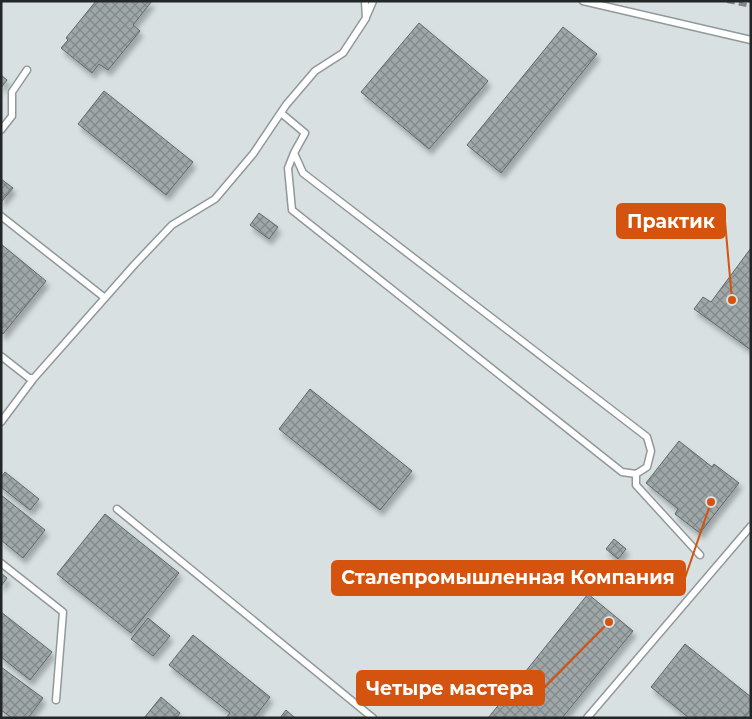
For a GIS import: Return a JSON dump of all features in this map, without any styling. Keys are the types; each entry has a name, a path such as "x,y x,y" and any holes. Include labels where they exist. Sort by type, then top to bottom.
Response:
{"lane":[{"path":"365,1 366,18"},
{"path":"1,422 34,378 172,225 214,199 253,154 281,113 315,71 343,53 366,18 373,1"},
{"path":"583,1 751,40"},
{"path":"1,130 12,116 12,92 27,70"},
{"path":"281,113 305,133 294,153 288,168 292,210 622,472 636,474 647,467 651,451 647,436 303,173 294,153"},
{"path":"1,216 105,298"},
{"path":"1,356 28,378 34,378"},
{"path":"636,474 636,486 700,555"},
{"path":"117,508 373,718"},
{"path":"587,718 751,526"},
{"path":"1,563 63,612 56,700"}],"building":[{"path":"96,1 152,1 133,25 140,31 108,70 99,64 92,73 61,48 68,40 66,38"},
{"path":"419,23 488,81 429,149 361,92"},
{"path":"563,27 597,54 501,173 467,145"},
{"path":"1,75 7,80 1,88"},
{"path":"104,91 193,162 166,195 78,124"},
{"path":"1,179 13,188 1,202"},
{"path":"259,213 278,227 269,239 250,225"},
{"path":"1,244 46,281 3,334 1,333"},
{"path":"751,248 751,350 694,309 703,297 711,302"},
{"path":"310,389 412,471 380,510 279,429"},
{"path":"679,441 712,467 714,464 739,483 700,533 675,514 678,509 646,483"},
{"path":"5,472 39,499 30,510 1,487 1,477"},
{"path":"1,495 45,530 23,558 1,540"},
{"path":"105,514 179,573 131,633 57,574"},
{"path":"614,539 626,549 618,559 606,549"},
{"path":"1,573 7,578 1,586"},
{"path":"588,594 633,631 562,718 488,718"},
{"path":"1,612 52,652 30,680 1,657"},
{"path":"148,618 170,636 153,656 131,639"},
{"path":"193,635 270,697 254,718 226,718 230,713 169,665"},
{"path":"685,644 751,697 751,710 744,718 689,718 651,687"},
{"path":"1,667 43,698 28,718 12,718 1,710"},
{"path":"161,697 180,713 176,718 144,718"},
{"path":"286,710 295,718 280,718"}],"railway":[{"path":"727,1 751,6"}],"place":[{"name":"Практик","path":"732,300"},
{"name":"Сталепромышленная Компания","path":"711,502"},
{"name":"Четыре мастера","path":"609,622"}]}
